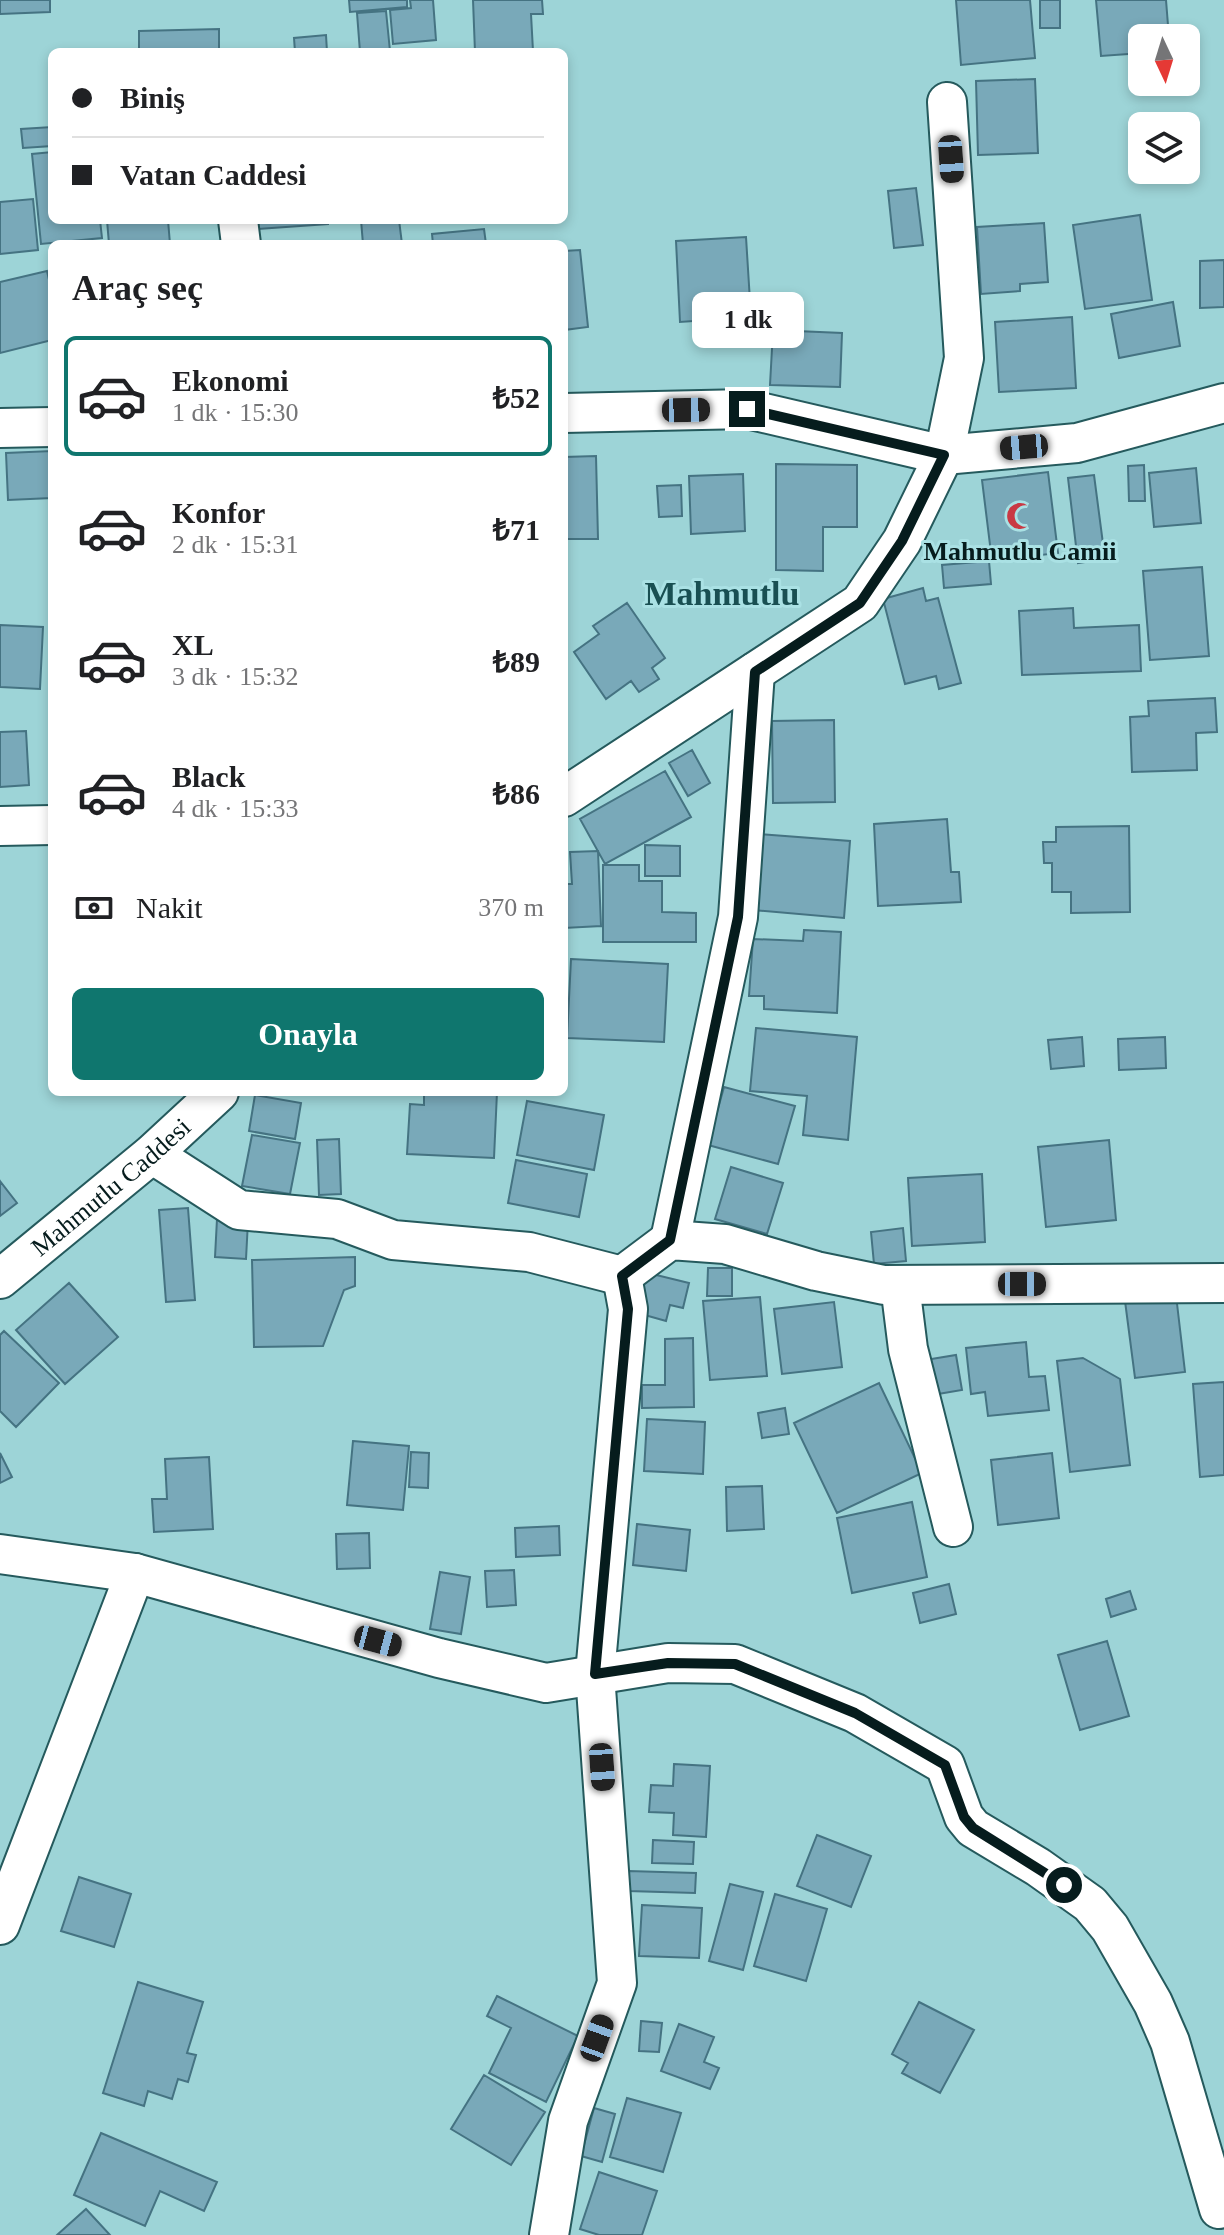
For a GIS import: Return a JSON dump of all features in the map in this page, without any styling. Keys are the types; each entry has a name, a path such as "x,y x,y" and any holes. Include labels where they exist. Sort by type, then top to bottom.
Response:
{"street":[{"path":"568,794 860,603 902,541 944,455 964,358 947,102"},
{"path":"568,413 747,409 944,455 1077,443 1224,403"},
{"path":"0,428 48,427"},
{"path":"670,1240 738,917 755,672"},
{"path":"0,826 48,825"},
{"name":"Mahmutlu Caddesi","path":"0,1279 152,1154 215,1096"},
{"path":"152,1154 239,1210 337,1219 393,1240 529,1252 622,1276"},
{"path":"622,1276 670,1240 725,1244 816,1271 884,1285 1224,1283"},
{"path":"549,2235 568,2121 617,1983 595,1674 628,1309 622,1276"},
{"path":"900,1285 908,1349 953,1527"},
{"path":"0,1554 135,1573 439,1658 546,1683 668,1663 735,1664 855,1713 945,1765 964,1817 973,1828 1038,1867 1090,1904 1110,1928 1153,2003 1170,2042 1219,2209"},
{"path":"0,1925 135,1573"}],"building":[{"path":"0,0 50,0 50,12 0,14"},
{"path":"349,0 407,0 407,7 350,12"},
{"path":"410,0 433,0 436,40 393,44 390,10 411,8"},
{"path":"473,0 542,0 543,14 531,14 533,48 475,48"},
{"path":"956,0 1030,0 1035,58 961,65"},
{"path":"1040,0 1060,0 1060,28 1040,28"},
{"path":"1096,0 1166,0 1168,24 1128,24 1128,54 1101,56"},
{"path":"386,11 390,48 360,48 357,13"},
{"path":"219,29 219,48 139,48 139,31"},
{"path":"326,35 327,48 295,48 294,38"},
{"path":"1035,79 1038,153 978,155 976,81"},
{"path":"48,127 48,146 23,148 21,129"},
{"path":"48,152 48,224 100,224 102,238 48,240 48,243 41,244 32,154"},
{"path":"916,188 923,245 894,248 888,191"},
{"path":"33,199 38,250 0,254 0,202"},
{"path":"1140,215 1152,300 1085,309 1073,225"},
{"path":"1044,223 1048,282 1020,284 1020,291 981,294 977,227"},
{"path":"107,224 168,224 170,240 109,240"},
{"path":"245,224 328,224 245,230"},
{"path":"361,224 400,224 402,240 363,240"},
{"path":"484,229 485,240 433,240 432,234"},
{"path":"746,237 751,317 680,322 676,241"},
{"path":"580,250 588,327 568,330 568,251"},
{"path":"1224,260 1224,307 1200,308 1200,261"},
{"path":"47,271 48,341 0,353 0,282"},
{"path":"1173,302 1180,346 1119,358 1111,314"},
{"path":"1072,317 1076,388 999,392 995,322"},
{"path":"773,330 842,333 840,387 770,385"},
{"path":"48,451 48,498 8,500 6,453"},
{"path":"596,456 598,539 568,539 568,457"},
{"path":"776,464 857,465 857,527 823,527 823,571 776,570"},
{"path":"1144,465 1145,501 1129,501 1128,466"},
{"path":"1196,468 1201,523 1154,527 1149,473"},
{"name":"Mahmutlu Camii","path":"1048,472 1058,553 992,561 982,480"},
{"path":"743,474 745,531 691,534 689,476"},
{"path":"1094,475 1105,559 1078,563 1068,478"},
{"path":"681,485 682,516 659,517 657,486"},
{"path":"989,561 991,584 944,588 942,565"},
{"path":"1202,567 1209,656 1150,660 1143,571"},
{"path":"923,588 926,601 938,598 961,683 939,689 936,676 905,684 883,599"},
{"path":"627,603 665,658 652,668 659,679 639,692 631,681 606,699 574,652 599,634 593,626"},
{"path":"1073,608 1074,628 1139,625 1141,671 1022,675 1019,611"},
{"path":"0,625 43,627 40,689 0,687"},
{"path":"1215,698 1217,732 1196,733 1197,770 1132,772 1130,717 1149,716 1148,701"},
{"path":"834,720 835,802 773,803 772,721"},
{"path":"26,731 29,785 0,787 0,732"},
{"path":"692,750 710,783 688,796 669,763"},
{"path":"665,771 691,817 605,864 580,819"},
{"path":"947,819 951,872 959,872 961,902 878,906 874,824"},
{"path":"1129,826 1130,912 1071,913 1071,892 1052,892 1052,863 1044,863 1043,842 1056,842 1056,827"},
{"path":"760,834 850,841 844,918 753,910"},
{"path":"645,845 680,846 680,876 645,876"},
{"path":"598,851 601,926 568,928 568,884 572,884 570,852"},
{"path":"603,865 639,865 639,881 662,881 662,912 696,913 696,942 603,942"},
{"path":"804,930 841,932 837,1013 764,1009 764,996 749,996 753,939 803,941"},
{"path":"571,959 668,964 664,1042 568,1038"},
{"path":"756,1028 857,1037 848,1140 803,1135 807,1096 750,1091"},
{"path":"1082,1037 1084,1066 1051,1069 1048,1040"},
{"path":"1165,1037 1166,1068 1119,1070 1118,1039"},
{"path":"724,1087 795,1106 778,1164 708,1145"},
{"path":"255,1096 301,1103 295,1139 249,1131"},
{"path":"424,1096 497,1096 494,1158 407,1154 410,1104 424,1105"},
{"path":"527,1101 604,1115 594,1170 517,1155"},
{"path":"252,1135 300,1143 290,1194 242,1186"},
{"path":"339,1139 341,1194 319,1195 317,1140"},
{"path":"1109,1140 1116,1220 1046,1227 1038,1147"},
{"path":"516,1160 587,1174 579,1217 508,1203"},
{"path":"731,1167 783,1183 767,1234 715,1219"},
{"path":"982,1174 985,1242 912,1246 908,1178"},
{"path":"0,1181 17,1203 0,1216"},
{"path":"188,1208 195,1300 166,1302 159,1210"},
{"path":"217,1219 248,1221 246,1259 215,1257"},
{"path":"903,1228 906,1261 874,1264 871,1232"},
{"path":"355,1257 355,1286 344,1290 323,1346 254,1347 252,1260"},
{"path":"708,1268 732,1268 732,1296 707,1296"},
{"path":"644,1272 689,1283 683,1308 670,1305 666,1321 634,1312"},
{"path":"69,1283 118,1337 65,1384 16,1330"},
{"path":"1176,1295 1185,1372 1135,1378 1125,1301"},
{"path":"760,1297 767,1376 710,1380 703,1301"},
{"path":"834,1302 842,1367 782,1374 774,1309"},
{"path":"4,1331 59,1383 16,1427 0,1411 0,1335"},
{"path":"693,1338 694,1407 642,1408 642,1385 665,1385 665,1339"},
{"path":"1026,1342 1029,1377 1045,1376 1049,1410 988,1416 985,1392 971,1394 966,1348"},
{"path":"956,1355 962,1390 926,1396 919,1361"},
{"path":"1083,1358 1120,1379 1130,1465 1070,1472 1057,1361"},
{"path":"1224,1382 1224,1475 1200,1477 1193,1384"},
{"path":"879,1383 922,1473 837,1513 794,1423"},
{"path":"785,1408 789,1434 762,1438 758,1413"},
{"path":"647,1419 705,1422 703,1474 644,1471"},
{"path":"353,1441 409,1446 403,1510 347,1505"},
{"path":"411,1452 429,1453 428,1488 409,1487"},
{"path":"0,1453 12,1477 0,1483"},
{"path":"1052,1453 1059,1518 998,1525 991,1460"},
{"path":"209,1457 213,1529 154,1532 152,1499 167,1499 165,1459"},
{"path":"762,1486 764,1529 727,1531 726,1487"},
{"path":"912,1502 927,1577 852,1593 837,1518"},
{"path":"637,1524 690,1530 686,1571 633,1565"},
{"path":"559,1526 560,1555 516,1557 515,1528"},
{"path":"369,1533 370,1568 337,1569 336,1534"},
{"path":"514,1570 516,1605 487,1607 485,1571"},
{"path":"440,1572 470,1577 461,1634 430,1629"},
{"path":"949,1584 956,1614 920,1623 913,1593"},
{"path":"1130,1591 1136,1609 1111,1617 1106,1599"},
{"path":"1107,1641 1129,1716 1080,1730 1058,1655"},
{"path":"674,1764 710,1766 706,1837 673,1835 674,1813 649,1812 651,1785 673,1786"},
{"path":"817,1835 871,1856 851,1907 797,1886"},
{"path":"653,1840 694,1842 693,1864 652,1863"},
{"path":"628,1871 696,1873 695,1893 628,1891"},
{"path":"79,1877 131,1894 114,1947 61,1931"},
{"path":"730,1884 763,1892 743,1970 709,1961"},
{"path":"775,1894 827,1909 806,1981 754,1966"},
{"path":"642,1905 702,1908 699,1958 639,1956"},
{"path":"138,1982 203,2002 187,2053 196,2055 188,2082 178,2079 172,2099 148,2091 144,2106 103,2093"},
{"path":"497,1996 578,2036 546,2102 489,2073 511,2028 487,2016"},
{"path":"919,2002 974,2030 940,2093 902,2073 908,2063 892,2054"},
{"path":"641,2021 662,2023 659,2052 639,2051"},
{"path":"679,2024 714,2037 704,2062 719,2068 710,2089 661,2071"},
{"path":"484,2075 545,2112 511,2165 451,2129"},
{"path":"627,2098 681,2113 663,2172 610,2157"},
{"path":"594,2108 615,2114 602,2162 581,2156"},
{"path":"101,2133 217,2182 204,2211 160,2191 145,2226 74,2195"},
{"path":"599,2172 657,2191 642,2235 599,2235 580,2229"},
{"path":"86,2209 110,2235 57,2235"}],"place":[{"name":"Mahmutlu Camii","path":"1020,516"}],"district":[{"name":"Mahmutlu","path":"722,593"}],"route":[{"path":"747,409 944,455 902,541 860,603 755,672 738,917 670,1240 622,1276 628,1309 595,1674 668,1663 735,1664 855,1713 945,1765 964,1817 973,1828 1064,1885"}]}
